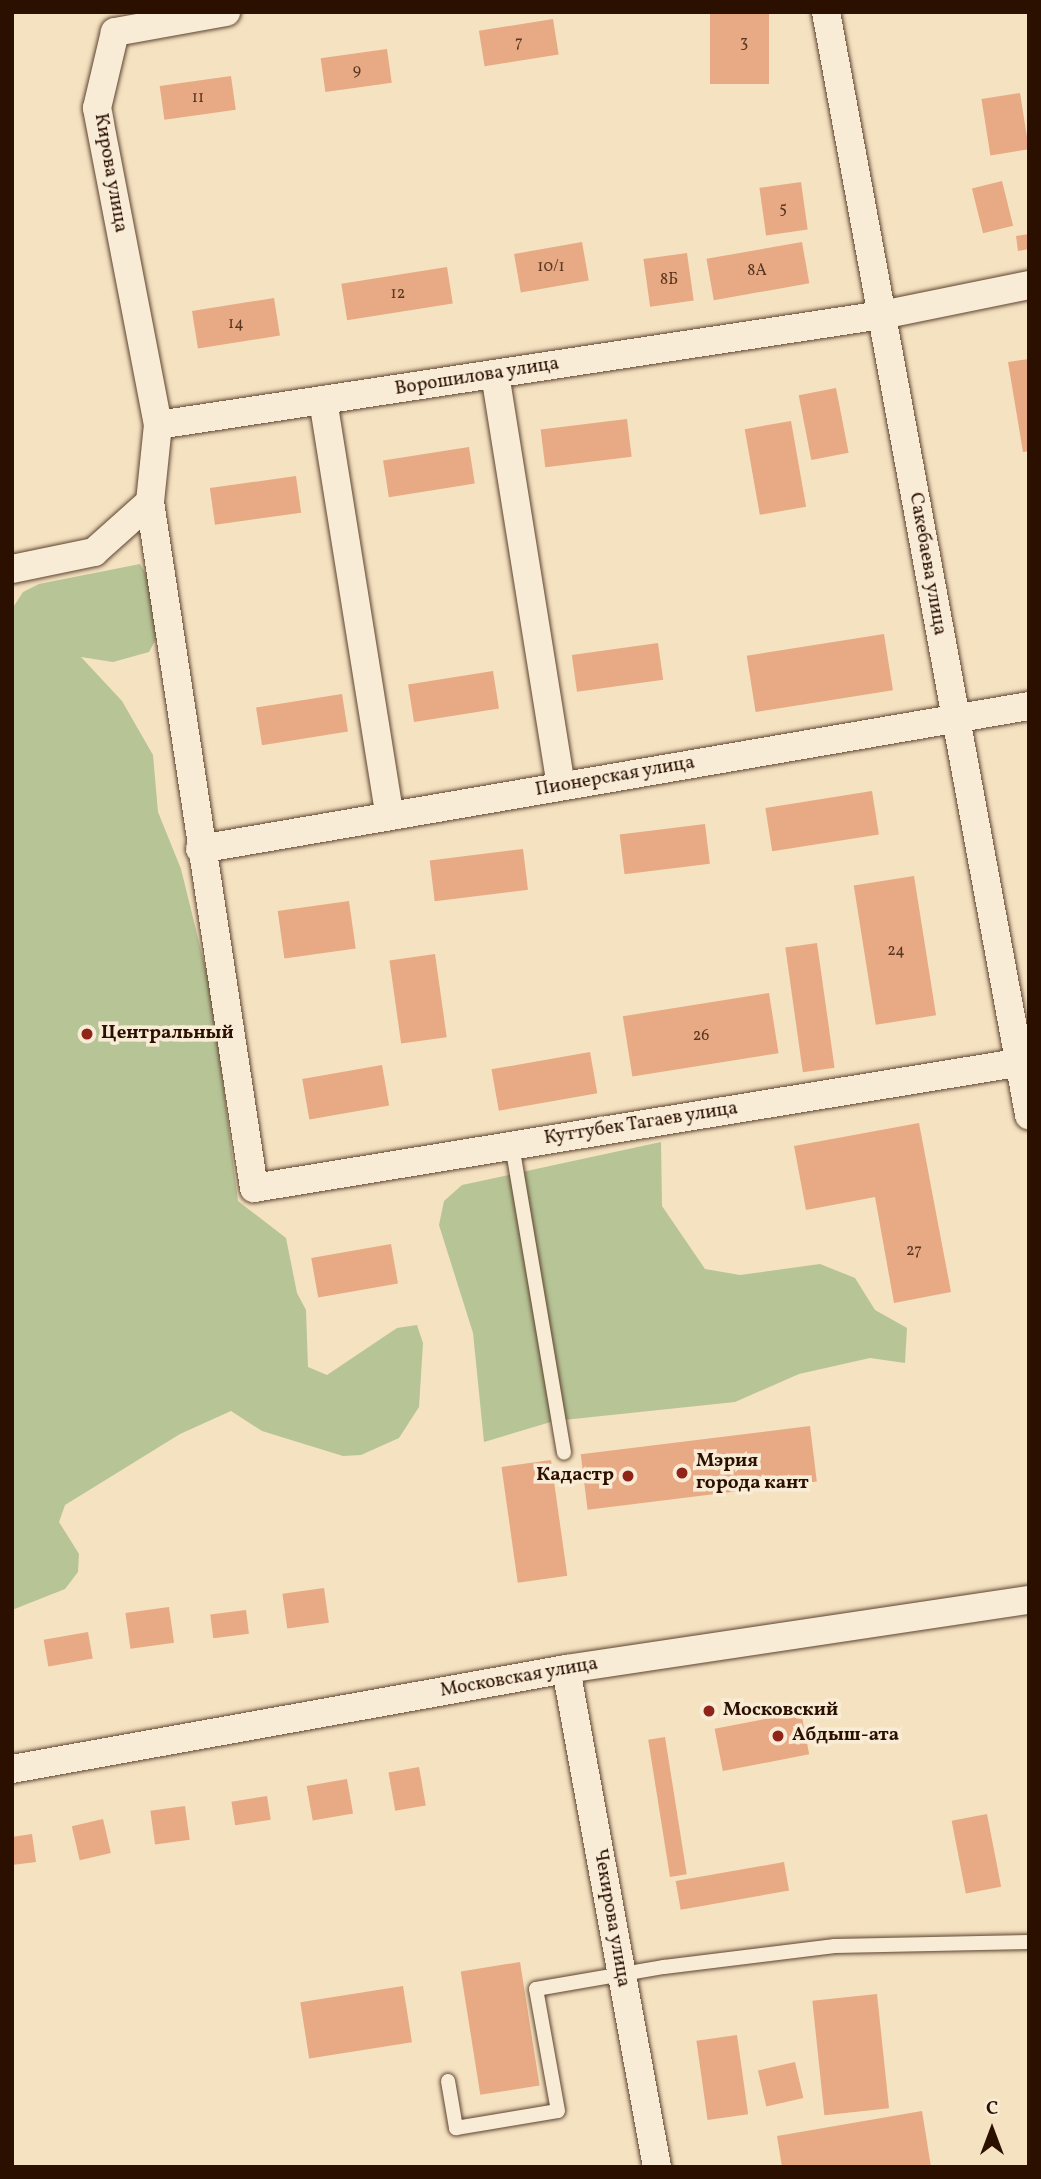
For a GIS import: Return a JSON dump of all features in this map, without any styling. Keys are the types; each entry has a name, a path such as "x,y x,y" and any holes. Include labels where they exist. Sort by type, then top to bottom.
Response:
{"street":[{"name":"Кирова улица","path":"159,425 97,108 115,32 226,12"},
{"name":"Сакебаева улица","path":"826,12 956,719 1024,1062 1029,1115"},
{"name":"Ворошилова улица","path":"159,425 882,315 1029,285"},
{"path":"495,374 562,786"},
{"path":"323,400 390,816"},
{"path":"159,425 150,502 200,849"},
{"path":"12,569 94,552 150,502"},
{"name":"Пионерская улица","path":"200,849 1029,706"},
{"name":"Куттубек Тагаев улица","path":"200,849 254,1188 1024,1062"},
{"name":"Московская улица","path":"12,1769 566,1669 1029,1600"},
{"name":"Чекирова улица","path":"566,1669 657,2167"}],"lane":[{"path":"512,1145 564,1453"},
{"path":"447,2081 456,2128 558,2110 536,1989 622,1974 835,1946 1029,1942"}],"green space":[{"path":"140,564 159,596 158,635 149,652 113,662 81,657 122,701 153,755 158,812 181,869 212,995 238,1201 286,1238 297,1293 306,1310 308,1367 327,1375 397,1328 417,1325 423,1343 419,1407 399,1438 361,1455 343,1456 262,1431 231,1411 180,1434 65,1505 59,1522 79,1554 78,1572 65,1589 12,1610 12,609 23,592 39,584"},
{"path":"661,1142 662,1206 705,1269 740,1275 820,1264 855,1278 875,1310 907,1328 905,1363 870,1358 799,1374 735,1402 554,1421 484,1442 473,1333 439,1225 444,1201 462,1185"}],"building":[{"path":"710,12 769,12 769,84 710,84"},
{"path":"553,19 559,55 485,66 479,31"},
{"path":"387,49 392,83 325,92 321,58"},
{"path":"231,76 236,110 164,120 160,86"},
{"path":"1020,93 1029,149 990,155 981,99"},
{"path":"1002,181 1013,226 983,233 972,188"},
{"path":"801,182 808,230 766,235 759,188"},
{"path":"1029,234 1029,249 1018,251 1016,236"},
{"path":"582,242 589,280 521,292 514,254"},
{"path":"802,242 809,283 714,300 706,259"},
{"path":"687,253 694,301 650,307 643,259"},
{"path":"447,267 453,304 347,320 341,284"},
{"path":"274,298 280,336 198,349 192,311"},
{"path":"1029,359 1029,451 1023,452 1008,362"},
{"path":"836,388 849,453 811,460 799,395"},
{"path":"627,419 632,457 545,467 541,430"},
{"path":"791,421 806,507 760,515 745,429"},
{"path":"469,447 475,484 389,497 383,461"},
{"path":"296,476 301,513 215,525 210,488"},
{"path":"884,634 893,690 756,712 747,656"},
{"path":"658,643 663,680 577,692 572,655"},
{"path":"493,671 499,709 414,722 408,684"},
{"path":"342,694 348,732 262,745 256,708"},
{"path":"872,791 879,834 772,851 765,808"},
{"path":"705,824 710,864 625,874 620,834"},
{"path":"523,849 528,890 435,901 430,860"},
{"path":"914,876 936,1015 876,1025 854,886"},
{"path":"349,901 356,949 284,959 278,911"},
{"path":"817,943 835,1068 803,1072 785,947"},
{"path":"435,954 447,1037 401,1044 389,960"},
{"path":"769,993 779,1053 632,1076 623,1016"},
{"path":"590,1052 597,1093 499,1111 492,1069"},
{"path":"382,1065 389,1105 309,1119 302,1079"},
{"path":"919,1123 951,1292 894,1303 875,1197 806,1210 794,1146"},
{"path":"391,1244 398,1283 318,1297 311,1258"},
{"path":"810,1426 817,1482 588,1510 581,1454"},
{"path":"551,1460 567,1576 518,1583 501,1467"},
{"path":"324,1588 329,1623 287,1629 282,1594"},
{"path":"169,1607 174,1643 130,1649 125,1613"},
{"path":"246,1610 249,1634 213,1638 210,1614"},
{"path":"88,1632 93,1659 48,1666 44,1640"},
{"path":"801,1712 809,1754 723,1771 715,1729"},
{"path":"665,1737 687,1874 670,1877 648,1740"},
{"path":"419,1767 426,1805 395,1811 388,1772"},
{"path":"347,1779 353,1813 313,1821 307,1786"},
{"path":"267,1796 271,1820 235,1825 231,1802"},
{"path":"185,1806 190,1840 155,1845 150,1811"},
{"path":"987,1814 1001,1887 966,1894 952,1821"},
{"path":"103,1819 111,1853 80,1860 72,1826"},
{"path":"32,1834 36,1862 12,1865 12,1837"},
{"path":"784,1862 789,1891 681,1910 676,1881"},
{"path":"520,1962 540,2085 480,2095 461,1971"},
{"path":"403,1986 412,2042 309,2059 300,2002"},
{"path":"877,1994 889,2108 824,2115 812,2001"},
{"path":"737,2035 748,2114 708,2120 696,2041"},
{"path":"795,2062 803,2098 766,2107 758,2071"},
{"path":"922,2111 931,2167 782,2167 777,2136"}],"place":[{"name":"Центральный","path":"87,1034"},
{"name":"Мэрия города кант","path":"682,1473"},
{"name":"Кадастр","path":"628,1476"},
{"name":"Московский","path":"709,1711"},
{"name":"Абдыш-ата","path":"778,1736"}]}
